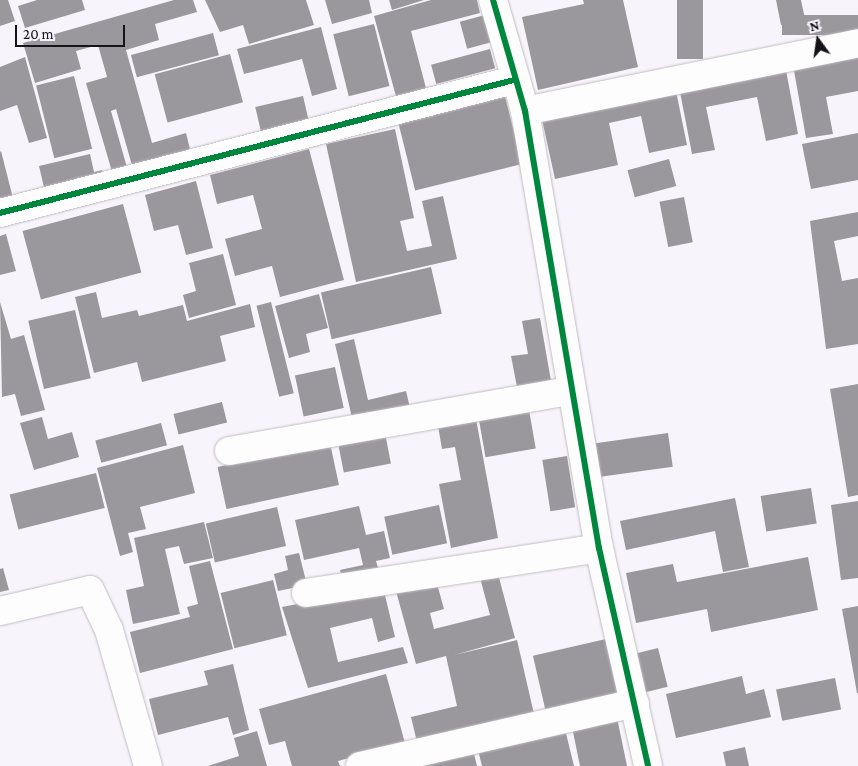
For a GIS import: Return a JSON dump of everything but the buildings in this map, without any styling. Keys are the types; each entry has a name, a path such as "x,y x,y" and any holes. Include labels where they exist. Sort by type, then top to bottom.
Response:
{"street":[{"path":"493,0 514,80 525,111 599,548 648,766"},
{"path":"525,111 858,43"},
{"path":"0,213 514,80"},
{"path":"229,451 572,391"},
{"path":"306,593 599,548"},
{"path":"0,611 90,590 108,630 148,766"},
{"path":"360,766 635,703"}],"cycle path":[{"path":"493,0 525,111 599,548 648,766"},
{"path":"0,213 514,80"}]}
